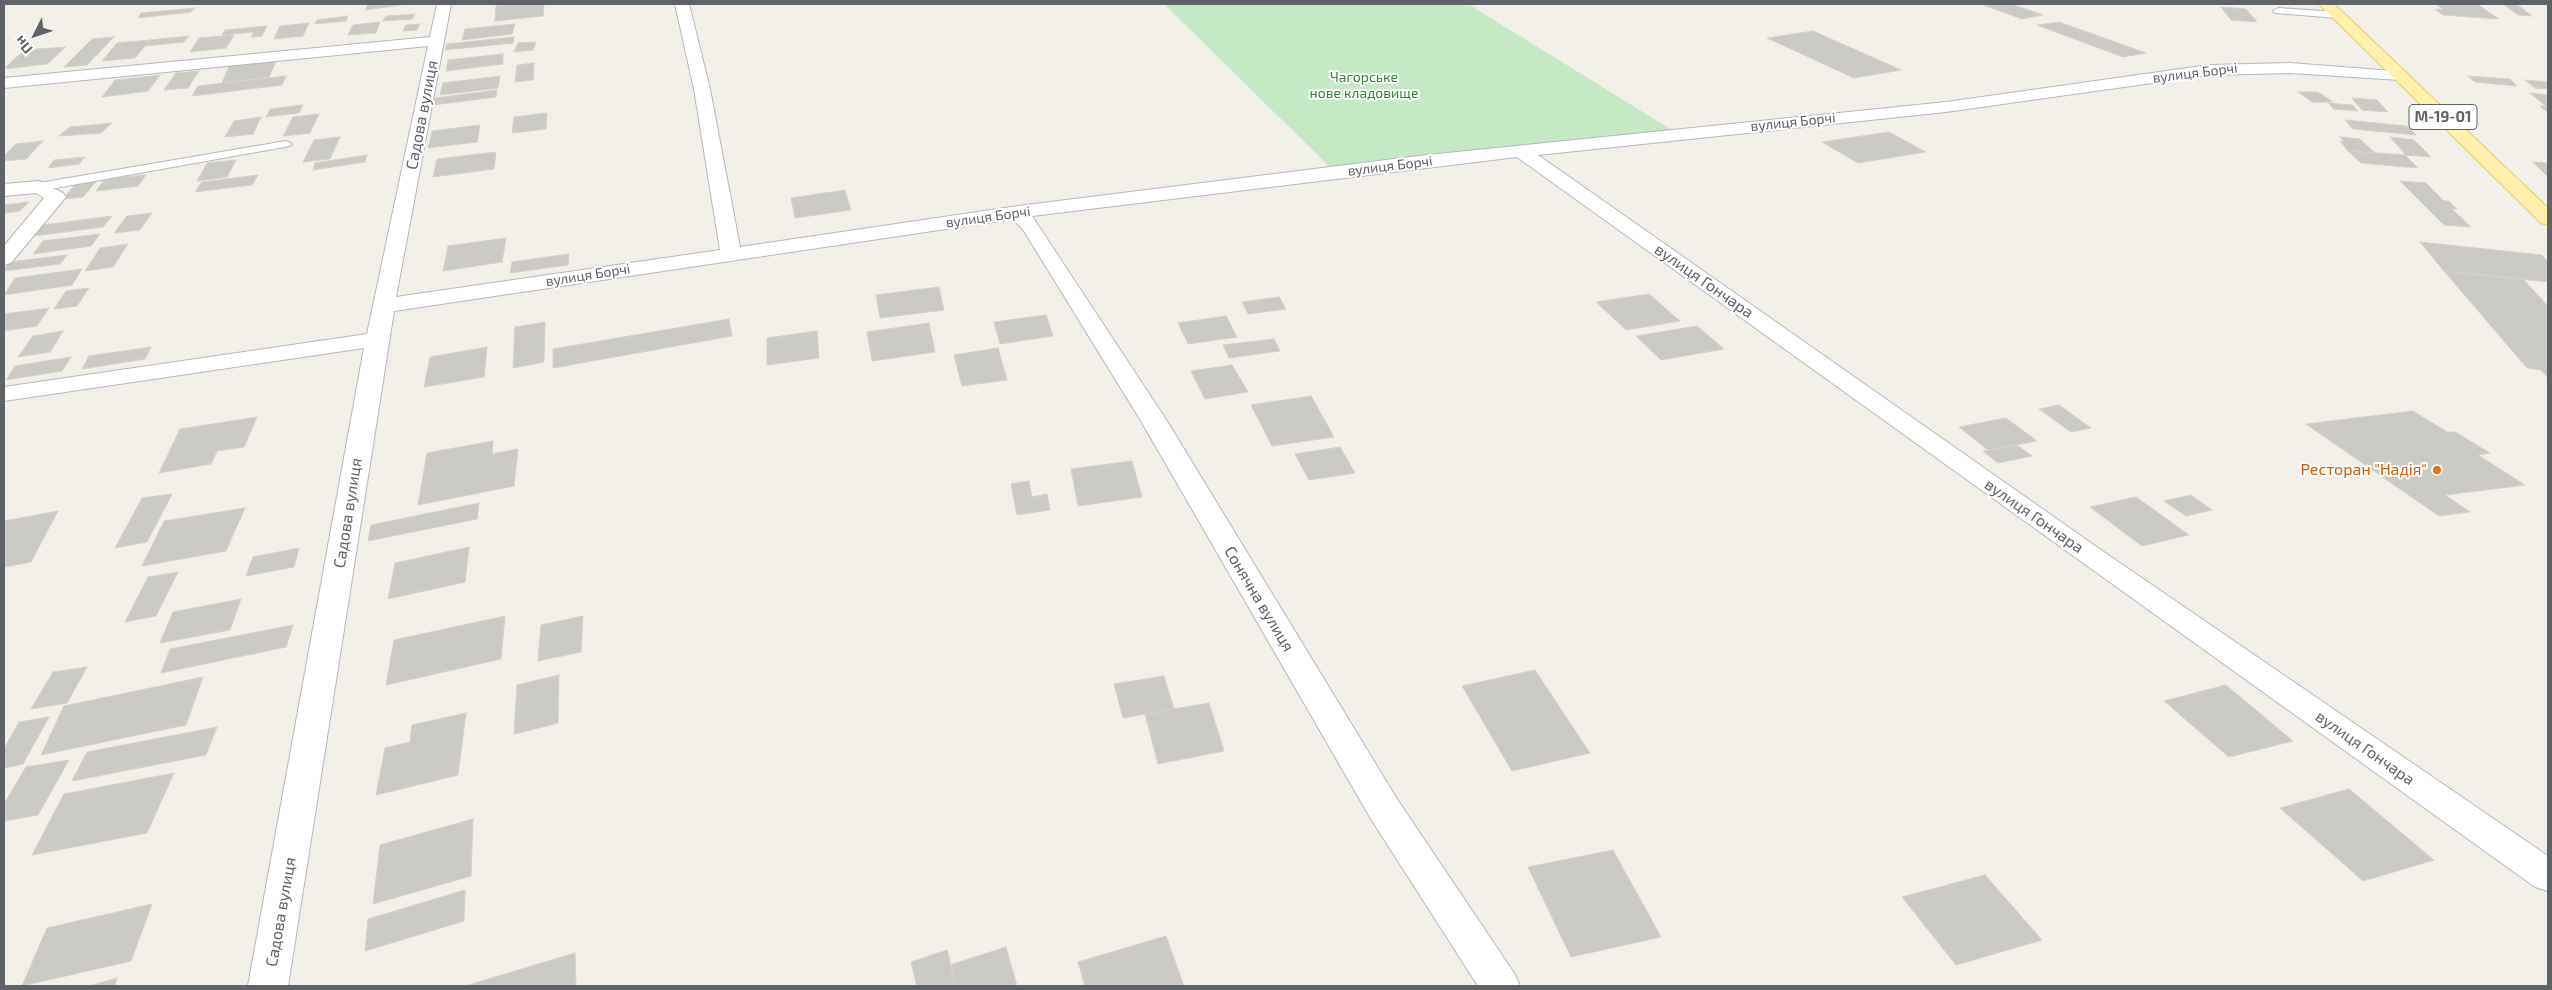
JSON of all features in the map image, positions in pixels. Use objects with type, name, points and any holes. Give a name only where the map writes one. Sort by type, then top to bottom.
[{"type":"main road","name":"М-19-01","points":[[2332,10],[2548,219]]},
{"type":"street","name":"Садова вулиця","points":[[268,986],[377,339],[444,4]]},
{"type":"street","points":[[682,4],[702,89],[731,253]]},
{"type":"street","name":"Садова вулиця","points":[[4,83],[437,41]]},
{"type":"street","name":"вулиця Борчі","points":[[384,306],[731,253],[1018,212],[1418,162],[1946,107],[2228,68],[2290,68],[2400,75]]},
{"type":"street","name":"вулиця Гончара","points":[[1522,152],[2090,556],[2548,876]]},
{"type":"street","points":[[4,190],[39,188],[56,197],[4,259]]},
{"type":"street","name":"Сонячна вулиця","points":[[1018,212],[1032,228],[1154,420],[1384,809],[1500,986]]},
{"type":"street","points":[[4,394],[377,339]]},
{"type":"lane","points":[[2278,11],[2332,10]]},
{"type":"lane","points":[[39,188],[286,144]]},
{"type":"green space","name":"Чагорське нове кладовище","points":[[1164,4],[1468,4],[1672,130],[1334,171]]},
{"type":"building","points":[[368,4],[408,4],[365,10]]},
{"type":"building","points":[[544,4],[543,16],[495,21],[496,6]]},
{"type":"building","points":[[1981,4],[2011,4],[2043,15],[2022,19]]},
{"type":"building","points":[[2436,4],[2477,4],[2499,19],[2443,15],[2435,9],[2444,10]]},
{"type":"building","points":[[2503,4],[2516,4],[2532,16],[2518,15]]},
{"type":"building","points":[[2221,7],[2246,9],[2257,22],[2231,20]]},
{"type":"building","points":[[195,8],[191,12],[138,18],[141,13]]},
{"type":"building","points":[[415,14],[412,19],[382,21],[386,16]]},
{"type":"building","points":[[348,16],[346,21],[315,24],[317,20]]},
{"type":"building","points":[[380,22],[376,33],[348,35],[353,25]]},
{"type":"building","points":[[2059,22],[2146,53],[2123,57],[2037,25]]},
{"type":"building","points":[[309,23],[303,36],[274,39],[280,26]]},
{"type":"building","points":[[420,24],[417,30],[403,31],[406,25]]},
{"type":"building","points":[[515,24],[512,34],[462,40],[465,29]]},
{"type":"building","points":[[267,26],[262,36],[251,37],[254,32],[222,35],[225,30]]},
{"type":"building","points":[[1813,31],[1901,70],[1854,78],[1767,38]]},
{"type":"building","points":[[234,35],[226,48],[190,52],[199,38]]},
{"type":"building","points":[[189,36],[184,42],[145,46],[150,40]]},
{"type":"building","points":[[114,37],[87,65],[64,67],[92,39]]},
{"type":"building","points":[[514,37],[513,43],[445,50],[447,44]]},
{"type":"building","points":[[150,40],[135,58],[102,61],[117,43]]},
{"type":"building","points":[[536,42],[533,50],[514,52],[518,43]]},
{"type":"building","points":[[66,47],[47,64],[4,69],[24,50]]},
{"type":"building","points":[[503,54],[503,64],[446,71],[448,60]]},
{"type":"building","points":[[276,61],[269,77],[222,83],[229,66]]},
{"type":"building","points":[[534,63],[533,80],[515,82],[517,65]]},
{"type":"building","points":[[199,71],[188,88],[164,90],[176,73]]},
{"type":"building","points":[[160,75],[148,91],[102,97],[115,80]]},
{"type":"building","points":[[286,76],[282,85],[192,96],[198,86]]},
{"type":"building","points":[[500,76],[498,88],[440,95],[443,83]]},
{"type":"building","points":[[2468,76],[2510,79],[2517,86],[2475,82]]},
{"type":"building","points":[[2525,80],[2548,82],[2548,89],[2535,88]]},
{"type":"building","points":[[497,90],[496,97],[433,105],[435,98]]},
{"type":"building","points":[[2298,92],[2318,92],[2333,102],[2312,102]]},
{"type":"building","points":[[2530,93],[2548,95],[2548,113],[2540,106],[2546,106]]},
{"type":"building","points":[[2352,98],[2377,100],[2388,112],[2362,110]]},
{"type":"building","points":[[2328,103],[2352,105],[2358,111],[2334,109]]},
{"type":"building","points":[[303,105],[299,113],[266,117],[270,109]]},
{"type":"building","points":[[547,113],[546,129],[512,133],[514,117]]},
{"type":"building","points":[[319,114],[310,133],[283,136],[293,117]]},
{"type":"building","points":[[261,117],[253,134],[225,137],[234,121]]},
{"type":"building","points":[[2345,120],[2407,126],[2416,135],[2353,129]]},
{"type":"building","points":[[112,123],[101,133],[59,136],[70,127]]},
{"type":"building","points":[[480,125],[477,142],[428,148],[432,131]]},
{"type":"building","points":[[1889,132],[1926,152],[1858,163],[1822,142]]},
{"type":"building","points":[[340,137],[330,159],[303,162],[314,140]]},
{"type":"building","points":[[2340,137],[2360,139],[2375,153],[2348,151],[2340,141],[2345,142]]},
{"type":"building","points":[[2390,137],[2414,140],[2431,157],[2406,155]]},
{"type":"building","points":[[43,141],[26,159],[4,161],[4,156],[16,144]]},
{"type":"building","points":[[2348,151],[2405,155],[2418,168],[2361,163]]},
{"type":"building","points":[[496,152],[494,169],[433,177],[437,159]]},
{"type":"building","points":[[367,155],[365,162],[313,170],[315,163]]},
{"type":"building","points":[[85,157],[79,164],[48,168],[54,160]]},
{"type":"building","points":[[236,160],[227,177],[197,181],[207,163]]},
{"type":"building","points":[[2533,162],[2548,163],[2548,177]]},
{"type":"building","points":[[146,175],[138,186],[96,191],[105,179]]},
{"type":"building","points":[[258,175],[252,185],[195,192],[202,182]]},
{"type":"building","points":[[98,179],[83,197],[63,199],[78,181]]},
{"type":"building","points":[[2400,181],[2426,183],[2444,201],[2449,201],[2457,209],[2452,209],[2471,227],[2444,225]]},
{"type":"building","points":[[845,190],[851,210],[795,218],[791,198]]},
{"type":"building","points":[[29,202],[20,211],[4,213],[4,205]]},
{"type":"building","points":[[152,213],[140,230],[114,233],[127,216]]},
{"type":"building","points":[[112,216],[103,227],[33,236],[43,225]]},
{"type":"building","points":[[100,234],[91,246],[33,254],[43,241]]},
{"type":"building","points":[[506,238],[502,262],[443,271],[448,246]]},
{"type":"building","points":[[2420,242],[2542,255],[2548,262],[2548,282],[2444,271]]},
{"type":"building","points":[[128,244],[113,267],[85,271],[100,248]]},
{"type":"building","points":[[569,254],[568,265],[510,273],[512,262]]},
{"type":"building","points":[[67,255],[60,264],[4,271],[9,262]]},
{"type":"building","points":[[82,269],[72,285],[4,295],[15,278]]},
{"type":"building","points":[[2444,271],[2523,279],[2548,306],[2548,378],[2541,370],[2527,368]]},
{"type":"building","points":[[939,287],[944,310],[880,318],[876,295]]},
{"type":"building","points":[[89,288],[77,306],[54,309],[66,291]]},
{"type":"building","points":[[1649,294],[1680,321],[1626,330],[1596,302]]},
{"type":"building","points":[[1279,297],[1286,309],[1248,314],[1242,302]]},
{"type":"building","points":[[49,308],[37,326],[4,331],[4,314]]},
{"type":"building","points":[[1046,315],[1053,336],[1000,344],[994,322]]},
{"type":"building","points":[[1226,316],[1237,337],[1188,344],[1178,323]]},
{"type":"building","points":[[729,319],[732,336],[553,368],[553,349]]},
{"type":"building","points":[[545,322],[544,362],[513,368],[515,327]]},
{"type":"building","points":[[929,323],[935,352],[872,361],[867,332]]},
{"type":"building","points":[[1697,326],[1724,349],[1661,360],[1636,336]]},
{"type":"building","points":[[63,331],[50,352],[18,357],[33,336]]},
{"type":"building","points":[[817,331],[819,358],[767,365],[767,338]]},
{"type":"building","points":[[1274,339],[1280,351],[1229,358],[1223,345]]},
{"type":"building","points":[[151,347],[145,359],[82,369],[89,356]]},
{"type":"building","points":[[487,347],[484,377],[424,387],[430,357]]},
{"type":"building","points":[[998,348],[1007,380],[962,386],[954,355]]},
{"type":"building","points":[[71,357],[62,371],[6,380],[15,366]]},
{"type":"building","points":[[1232,365],[1248,392],[1205,399],[1191,371]]},
{"type":"building","points":[[1311,396],[1334,437],[1272,446],[1251,405]]},
{"type":"building","points":[[2059,405],[2091,428],[2071,432],[2039,409]]},
{"type":"building","name":"Ресторан \"Надія\"","points":[[2413,411],[2447,432],[2455,432],[2490,453],[2478,455],[2525,485],[2445,495],[2470,512],[2439,516],[2306,424]]},
{"type":"building","points":[[257,417],[244,447],[217,451],[211,464],[159,473],[180,429]]},
{"type":"building","points":[[2006,418],[2037,441],[1988,450],[1959,427]]},
{"type":"building","points":[[493,441],[492,454],[518,449],[514,486],[418,505],[427,453]]},
{"type":"building","points":[[2017,445],[2032,456],[1998,463],[1983,451]]},
{"type":"building","points":[[1340,447],[1355,473],[1309,480],[1295,454]]},
{"type":"building","points":[[1132,461],[1142,497],[1078,506],[1071,469]]},
{"type":"building","points":[[1029,481],[1032,497],[1047,494],[1050,510],[1017,515],[1011,484]]},
{"type":"building","points":[[172,494],[147,542],[115,548],[142,498]]},
{"type":"building","points":[[2191,495],[2212,510],[2186,516],[2164,501]]},
{"type":"building","points":[[2136,497],[2189,535],[2142,546],[2090,507]]},
{"type":"building","points":[[479,503],[477,519],[368,541],[371,525]]},
{"type":"building","points":[[245,508],[226,551],[142,566],[164,521]]},
{"type":"building","points":[[58,511],[31,562],[4,567],[4,521]]},
{"type":"building","points":[[469,547],[465,582],[388,599],[395,563]]},
{"type":"building","points":[[299,548],[294,567],[246,576],[253,557]]},
{"type":"building","points":[[178,572],[156,616],[125,622],[148,577]]},
{"type":"building","points":[[241,599],[230,630],[160,643],[173,612]]},
{"type":"building","points":[[505,616],[501,659],[386,685],[394,640]]},
{"type":"building","points":[[583,616],[581,652],[538,661],[541,625]]},
{"type":"building","points":[[293,625],[286,647],[161,673],[170,649]]},
{"type":"building","points":[[87,667],[67,703],[31,709],[53,672]]},
{"type":"building","points":[[1535,670],[1590,753],[1512,771],[1462,686]]},
{"type":"building","points":[[559,675],[558,723],[514,734],[517,685]]},
{"type":"building","points":[[1164,676],[1174,709],[1123,718],[1114,684]]},
{"type":"building","points":[[203,677],[186,725],[41,755],[64,706]]},
{"type":"building","points":[[2226,685],[2293,741],[2229,757],[2164,701]]},
{"type":"building","points":[[1209,703],[1224,751],[1158,764],[1145,714]]},
{"type":"building","points":[[466,713],[458,775],[376,795],[385,748],[410,742],[412,725]]},
{"type":"building","points":[[49,717],[23,764],[4,768],[4,749],[19,722]]},
{"type":"building","points":[[217,727],[206,755],[72,781],[87,752]]},
{"type":"building","points":[[69,760],[38,815],[4,821],[4,804],[26,767]]},
{"type":"building","points":[[174,773],[147,833],[32,855],[64,794]]},
{"type":"building","points":[[2349,789],[2434,860],[2363,881],[2280,808]]},
{"type":"building","points":[[473,819],[471,876],[373,904],[380,845]]},
{"type":"building","points":[[1613,850],[1661,937],[1571,957],[1528,867]]},
{"type":"building","points":[[1985,875],[2042,940],[1956,965],[1902,897]]},
{"type":"building","points":[[465,890],[464,921],[365,951],[368,919]]},
{"type":"building","points":[[152,904],[131,961],[22,986],[47,928]]},
{"type":"building","points":[[1166,936],[1184,986],[1085,986],[1078,962]]},
{"type":"building","points":[[1006,947],[1017,986],[956,986],[950,965]]},
{"type":"building","points":[[947,950],[956,986],[917,986],[911,962]]},
{"type":"building","points":[[575,953],[576,986],[465,986]]},
{"type":"building","points":[[117,978],[115,986],[89,986]]},
{"type":"place","name":"Ресторан \"Надія\"","points":[[2437,470]]}]
